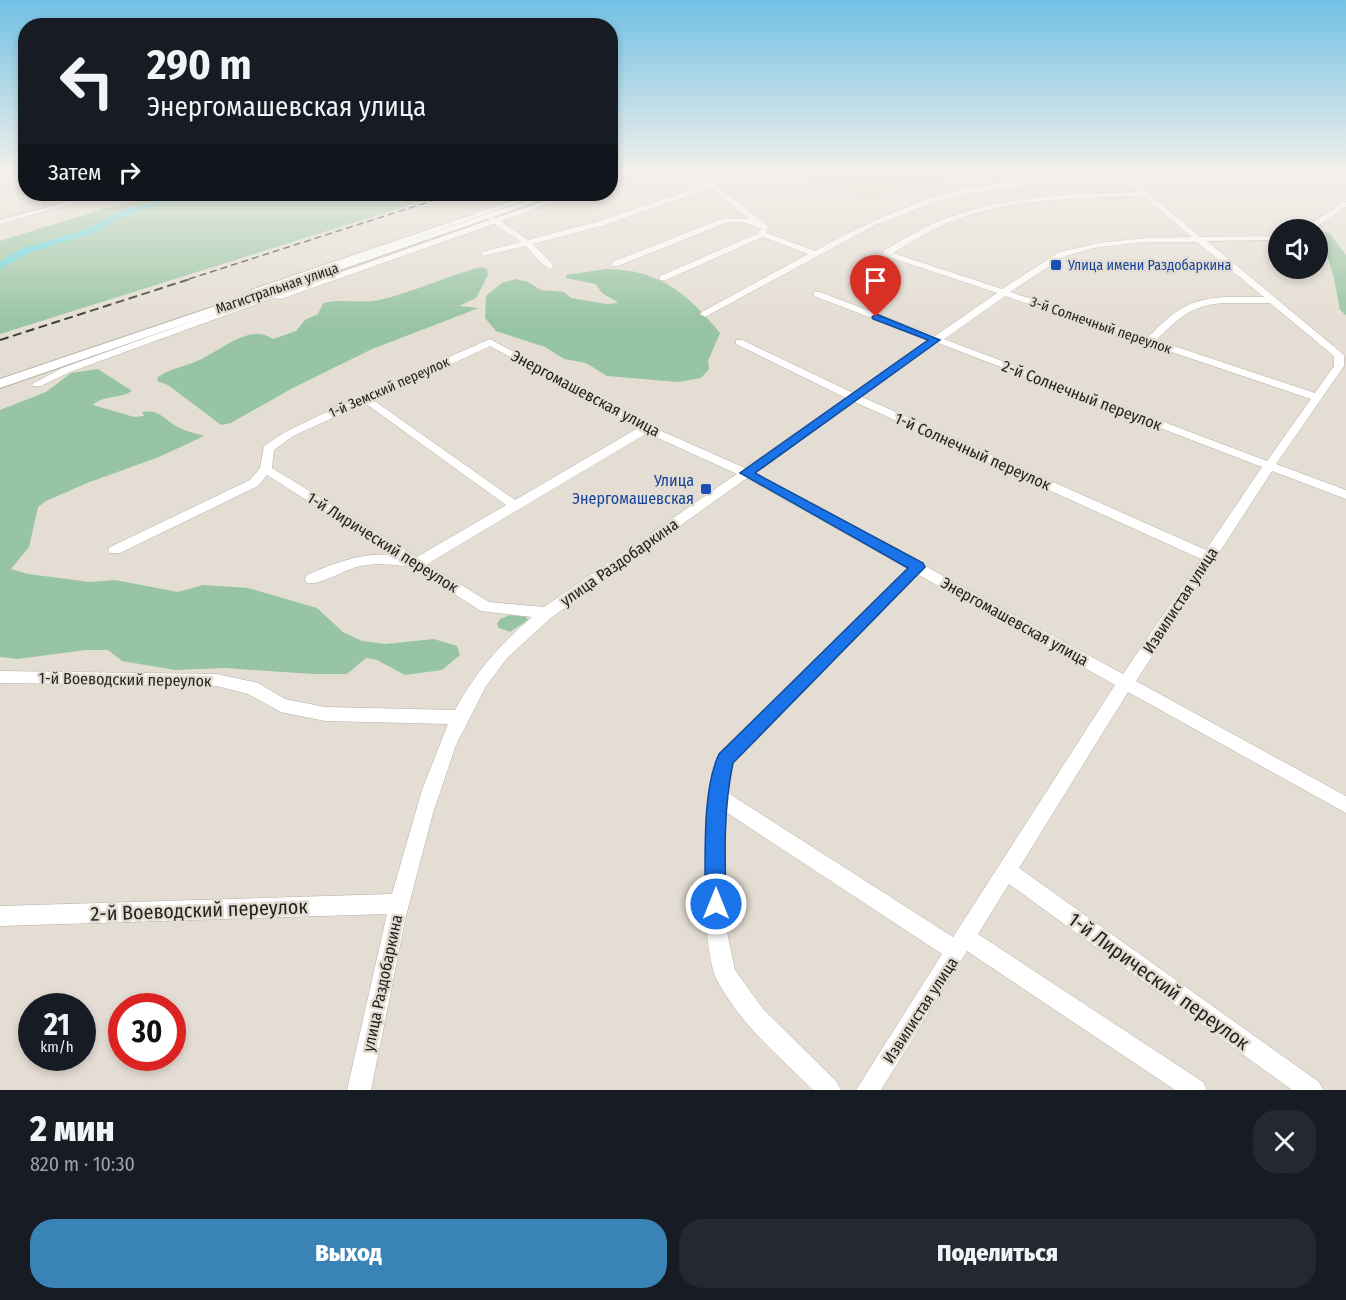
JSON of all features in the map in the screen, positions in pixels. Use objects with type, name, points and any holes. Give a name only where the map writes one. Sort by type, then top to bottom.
[{"type":"main road","name":"Магистральная улица","points":[[0,384],[465,223]]},
{"type":"street","points":[[495,223],[527,243],[542,261],[550,266]]},
{"type":"street","points":[[485,254],[605,223]]},
{"type":"street","points":[[615,264],[720,223]]},
{"type":"street","points":[[750,223],[815,254]]},
{"type":"street","points":[[756,223],[762,228]]},
{"type":"street","points":[[705,314],[872,223]]},
{"type":"street","name":"3-й Солнечный переулок","points":[[941,223],[886,253],[1316,398]]},
{"type":"street","name":"Извилистая улица","points":[[868,1090],[1008,872],[1125,683],[1269,466],[1339,366],[1339,355],[1179,223]]},
{"type":"street","points":[[663,278],[762,228]]},
{"type":"street","name":"улица Раздобаркина","points":[[358,1090],[399,904],[425,804],[460,717],[480,681],[512,643],[547,613],[1051,260],[1072,251],[1121,242],[1268,238]]},
{"type":"street","points":[[37,384],[66,370],[270,289]]},
{"type":"street","name":"2-й Солнечный переулок","points":[[817,294],[1346,495]]},
{"type":"street","points":[[1150,341],[1177,316],[1193,306],[1213,301],[1273,300]]},
{"type":"street","name":"1-й Земский переулок","points":[[266,469],[268,449],[289,434],[490,342]]},
{"type":"street","name":"Энергомашевская улица","points":[[490,342],[646,428],[746,473],[1346,804]]},
{"type":"street","name":"1-й Солнечный переулок","points":[[739,342],[853,397],[1209,557]]},
{"type":"street","points":[[364,398],[514,505]]},
{"type":"street","points":[[312,579],[358,560],[387,558],[418,563],[646,428]]},
{"type":"street","points":[[115,550],[254,483],[266,469]]},
{"type":"street","name":"1-й Лирический переулок","points":[[266,469],[486,607],[547,613]]},
{"type":"street","points":[[829,1090],[755,1017],[725,974],[716,927],[715,836],[725,760],[918,567]]},
{"type":"street","name":"1-й Воеводский переулок","points":[[0,678],[217,680],[252,688],[281,705],[325,714],[460,717]]},
{"type":"street","points":[[719,797],[962,944],[1195,1090]]},
{"type":"street","name":"1-й Лирический переулок","points":[[1008,872],[1311,1090]]},
{"type":"street","name":"2-й Воеводский переулок","points":[[0,916],[399,904]]},
{"type":"green space","points":[[58,223],[353,223],[0,334],[0,241]]},
{"type":"green space","points":[[1328,232],[1346,255],[1346,315],[1340,310],[1328,258]]},
{"type":"green space","points":[[481,267],[487,269],[488,275],[476,298],[459,306],[479,308],[372,349],[291,389],[231,423],[221,425],[168,385],[157,381],[158,377],[163,374],[206,357],[245,336],[255,334],[273,339],[296,331],[305,320],[318,314],[323,303],[379,300]]},
{"type":"green space","points":[[606,269],[625,270],[657,279],[684,296],[708,319],[720,333],[708,361],[709,369],[701,378],[678,382],[607,376],[586,363],[564,359],[545,347],[496,331],[485,318],[486,296],[502,283],[515,279],[528,282],[541,290],[564,292],[571,298],[606,304],[619,303],[602,293],[596,284],[566,278],[566,275]]},
{"type":"green space","points":[[98,369],[132,391],[93,405],[134,417],[144,416],[142,412],[153,412],[179,428],[204,436],[159,457],[87,483],[46,501],[38,507],[29,547],[11,569],[28,574],[90,582],[115,580],[178,592],[203,585],[248,588],[317,608],[343,632],[362,641],[386,644],[434,639],[457,646],[460,655],[442,670],[405,675],[377,660],[366,658],[347,674],[312,674],[225,668],[175,670],[122,661],[108,650],[85,650],[18,659],[0,657],[0,410],[46,392],[71,373]]},
{"type":"green space","points":[[511,615],[526,617],[528,620],[510,632],[499,628],[497,624],[500,619]]},
{"type":"waterway","points":[[0,266],[24,251],[88,232],[104,223]]},
{"type":"railway","points":[[189,279],[363,223]]},
{"type":"railway","points":[[0,340],[193,278]]},
{"type":"place","name":"Улица имени Раздобаркина","points":[[1056,265]]},
{"type":"place","name":"Улица Энергомашевская","points":[[706,489]]},
{"type":"route","points":[[716,904],[715,836],[720,783],[725,760],[918,567],[746,473],[935,340],[876,317]]}]
